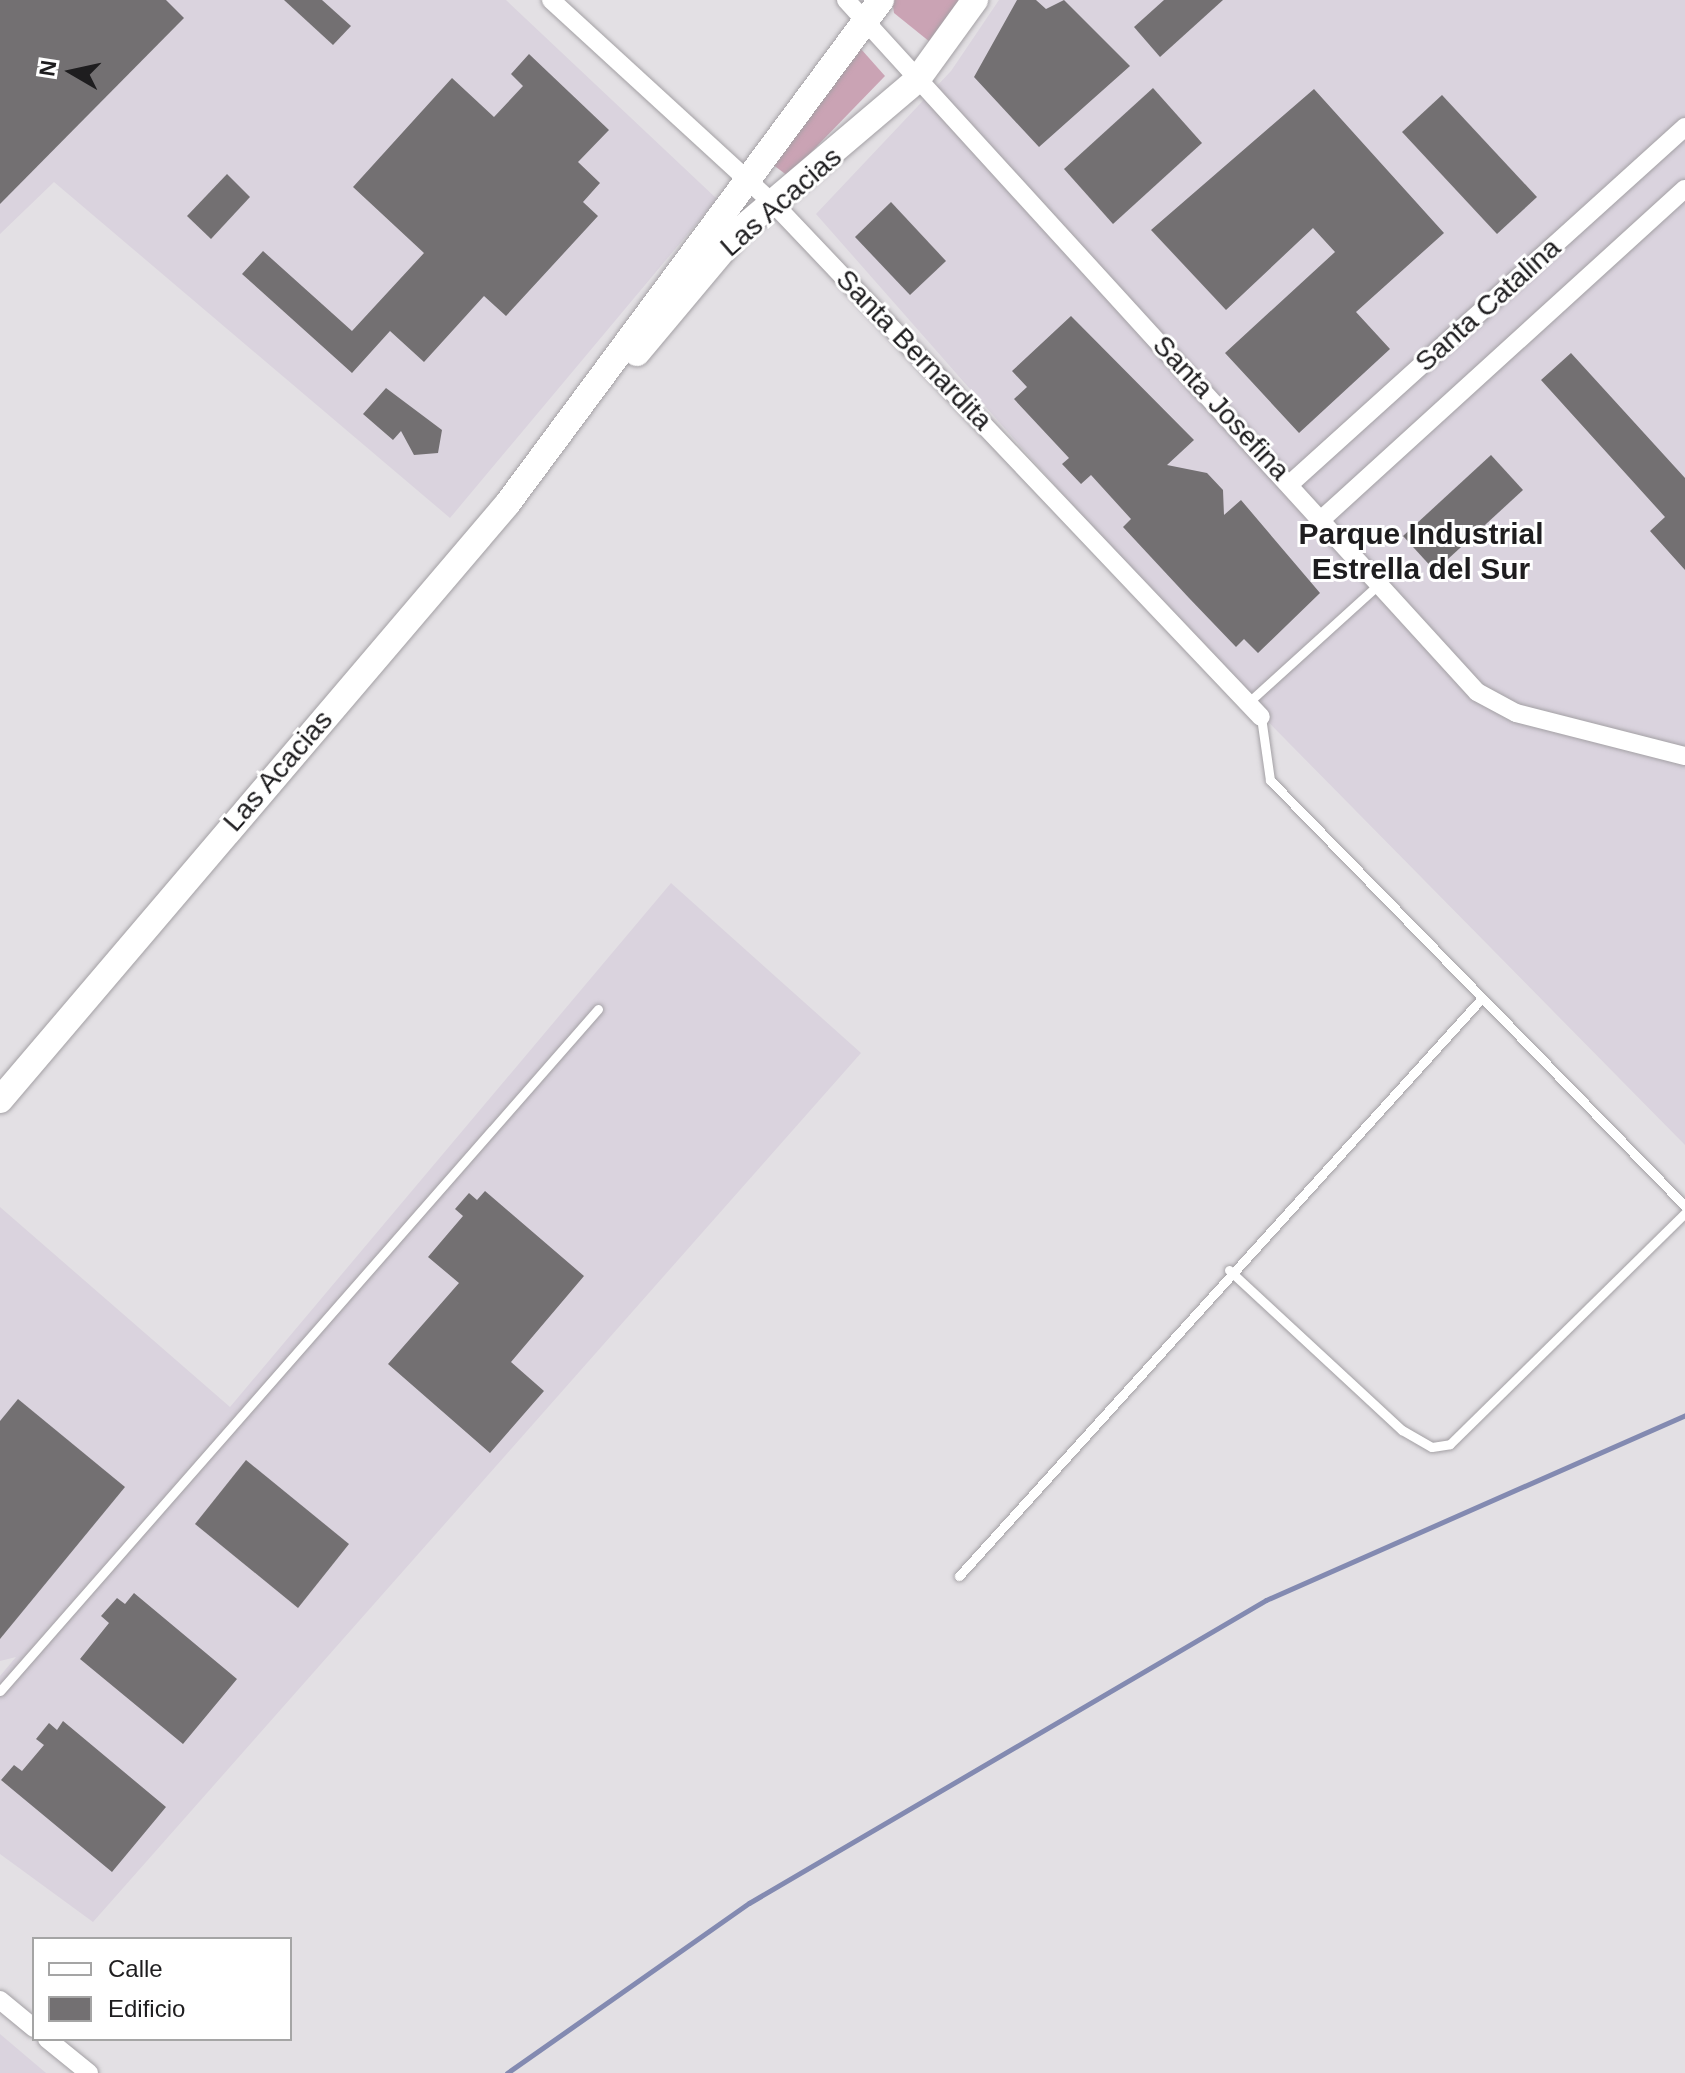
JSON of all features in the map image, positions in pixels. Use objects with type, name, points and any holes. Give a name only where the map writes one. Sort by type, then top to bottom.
[{"type":"main road","name":"Las Acacias","points":[[556,441],[746,176],[881,0]]},
{"type":"main road","name":"Las Acacias","points":[[0,1100],[556,441],[729,241],[917,80],[975,0]]},
{"type":"street","name":"Santa Bernardita","points":[[551,0],[774,204],[1256,708]]},
{"type":"street","name":"Santa Josefina","points":[[846,0],[1323,518],[1468,684],[1501,708],[1685,756]]},
{"type":"street","name":"Santa Catalina","points":[[1291,483],[1685,127]]},
{"type":"street","name":"Santa Catalina","points":[[1323,518],[1685,189]]},
{"type":"street","points":[[0,2000],[32,2026]]},
{"type":"street","points":[[49,2041],[89,2073]]},
{"type":"lane","points":[[1379,584],[1256,708],[1270,780],[1685,1206]]},
{"type":"lane","points":[[959,1576],[1229,1270],[1482,998]]},
{"type":"lane","points":[[0,1691],[598,1009]]},
{"type":"lane","points":[[1229,1270],[1402,1430],[1432,1447],[1450,1444],[1685,1213]]},
{"type":"shaded area","points":[[0,0],[506,0],[717,199],[450,518],[54,182],[0,234]]},
{"type":"shaded area","points":[[892,0],[959,0],[930,42],[894,13]]},
{"type":"shaded area","points":[[999,0],[1685,0],[1685,1145],[1221,674],[816,214],[951,71]]},
{"type":"shaded area","points":[[861,49],[885,76],[788,176],[772,164]]},
{"type":"shaded area","points":[[671,883],[861,1053],[93,1922],[0,1854],[0,1676],[16,1657],[0,1661],[0,1207],[230,1407]]},
{"type":"shaded area","points":[[0,2034],[46,2073],[0,2073]]},
{"type":"building","points":[[0,0],[166,0],[184,18],[0,204]]},
{"type":"building","points":[[284,0],[322,0],[351,26],[333,45]]},
{"type":"building","points":[[1017,0],[1036,0],[1046,9],[1064,0],[1130,66],[1039,147],[974,77]]},
{"type":"building","points":[[1164,0],[1223,0],[1160,57],[1134,27]]},
{"type":"building","points":[[529,54],[609,130],[578,162],[600,183],[583,202],[598,216],[506,316],[484,296],[424,362],[390,331],[352,373],[242,274],[263,251],[352,331],[424,253],[353,187],[452,78],[494,117],[523,86],[511,74]]},
{"type":"building","points":[[1153,88],[1202,143],[1113,224],[1064,169]]},
{"type":"building","points":[[1314,89],[1444,233],[1356,312],[1390,349],[1299,433],[1225,353],[1335,252],[1313,228],[1226,310],[1151,230]]},
{"type":"building","points":[[1442,95],[1537,197],[1497,234],[1402,132]]},
{"type":"building","points":[[227,174],[250,197],[211,239],[187,216]]},
{"type":"building","points":[[891,202],[946,261],[910,295],[855,237]]},
{"type":"building","points":[[1071,316],[1194,440],[1167,465],[1207,473],[1223,490],[1224,515],[1241,500],[1320,593],[1258,653],[1244,639],[1236,647],[1123,527],[1131,519],[1091,475],[1081,484],[1062,464],[1069,458],[1014,399],[1027,387],[1012,371]]},
{"type":"building","points":[[1571,353],[1685,478],[1685,570],[1650,531],[1665,517],[1541,380]]},
{"type":"building","points":[[386,388],[442,430],[438,453],[414,455],[401,431],[393,440],[363,414]]},
{"type":"building","points":[[1491,455],[1523,490],[1435,571],[1403,536]]},
{"type":"building","points":[[485,1191],[584,1276],[511,1362],[544,1391],[490,1453],[388,1364],[459,1283],[428,1257],[463,1216],[455,1209],[469,1193],[477,1200]]},
{"type":"building","points":[[18,1399],[125,1487],[0,1639],[0,1421]]},
{"type":"building","points":[[246,1460],[349,1544],[298,1608],[195,1524]]},
{"type":"building","points":[[134,1593],[237,1679],[183,1744],[80,1659],[109,1623],[101,1616],[117,1598],[125,1604]]},
{"type":"building","points":[[63,1721],[166,1807],[112,1872],[1,1780],[14,1765],[22,1771],[44,1745],[36,1739],[49,1723],[57,1730]]},
{"type":"waterway","points":[[507,2073],[749,1903],[1266,1600],[1685,1415]]},
{"type":"district","name":"Parque Industrial Estrella del Sur","points":[[1421,551]]}]
